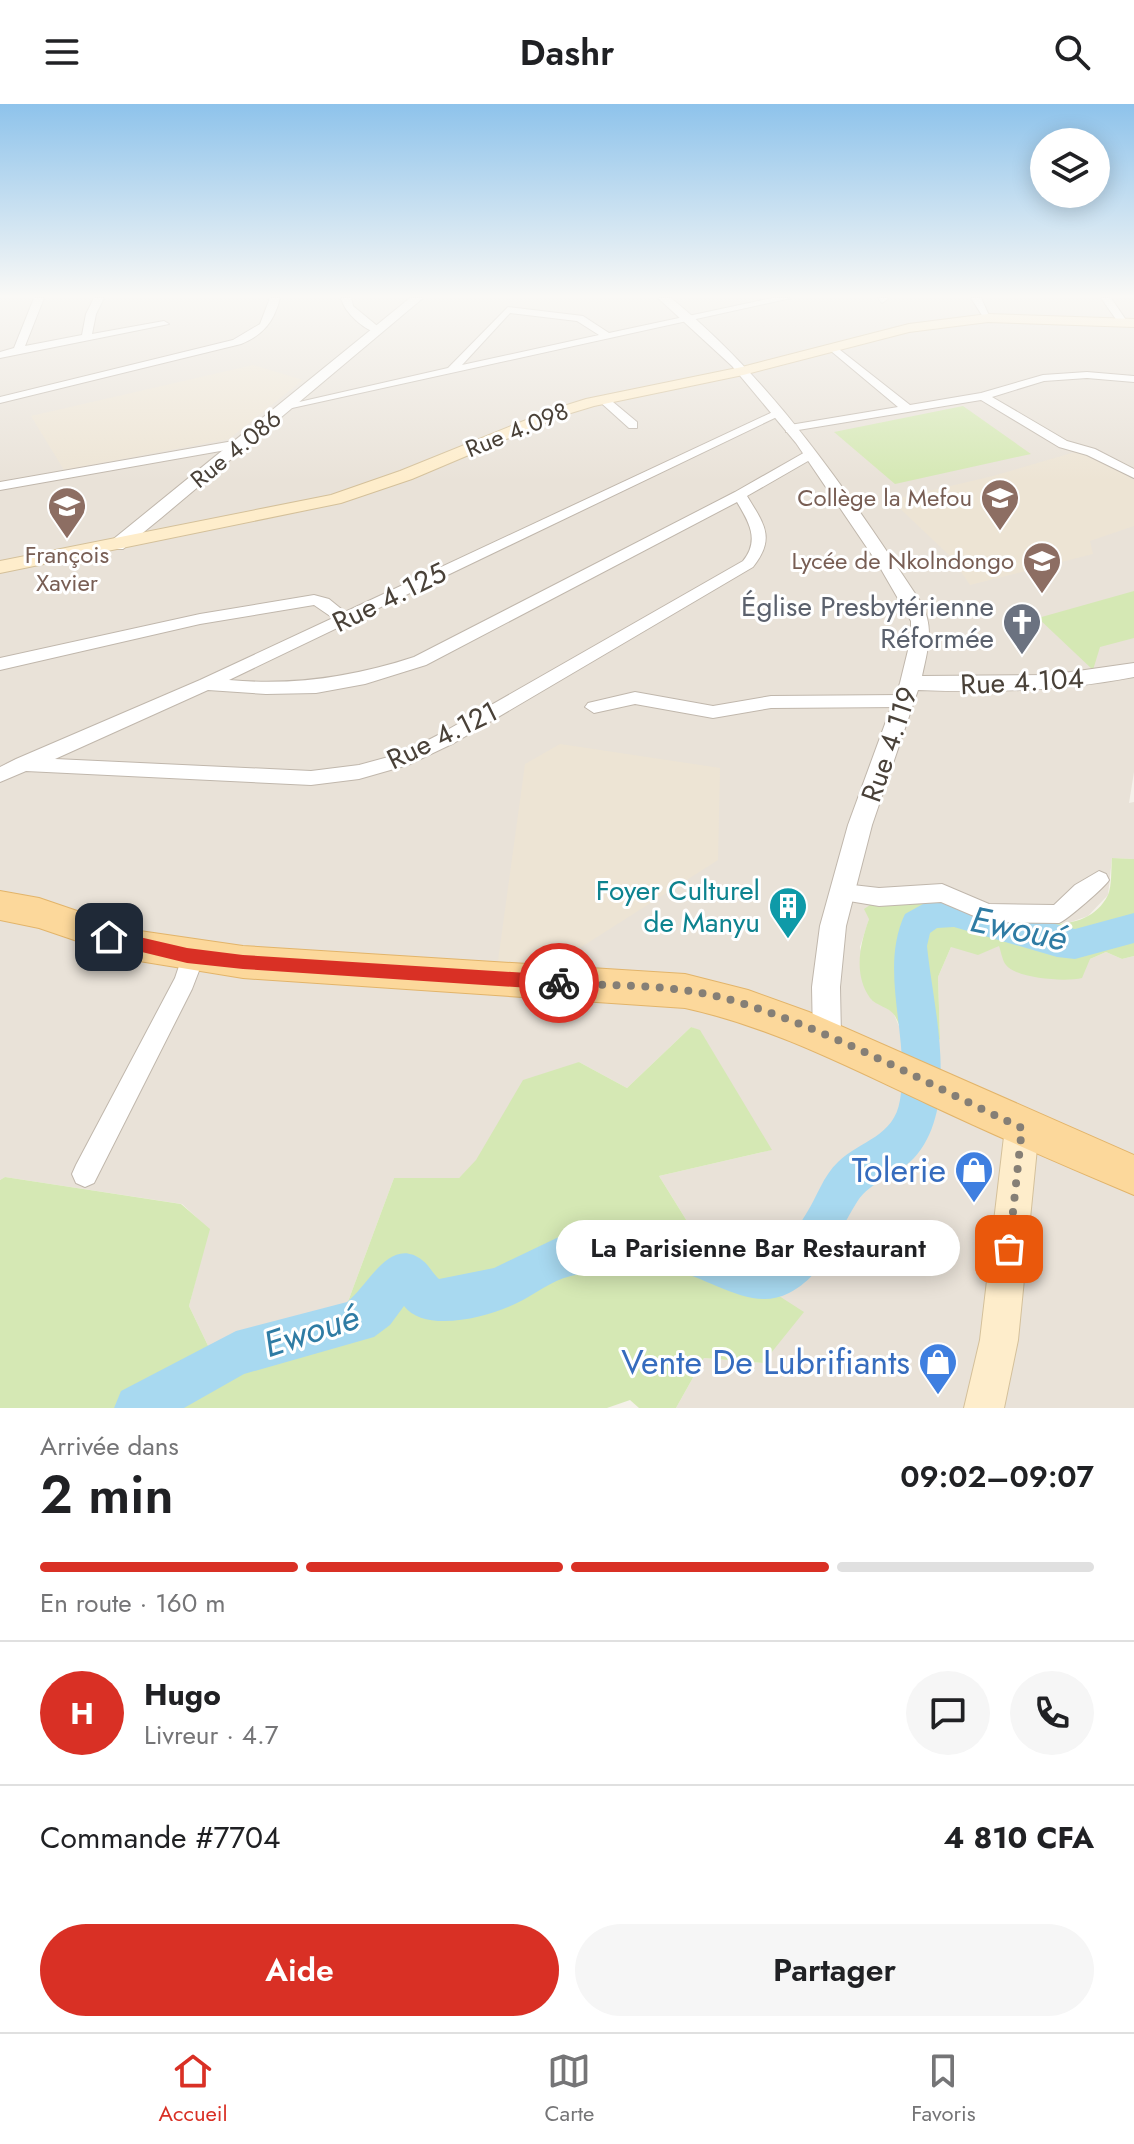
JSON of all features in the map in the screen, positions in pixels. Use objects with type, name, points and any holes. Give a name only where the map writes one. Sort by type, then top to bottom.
[{"type":"main road","name":"Rue 4.098","points":[[0,567],[335,499],[406,475],[556,413],[603,399],[794,359]]},
{"type":"main road","points":[[4,911],[39,913],[133,945],[243,962],[685,991],[723,998],[827,1037],[1022,1128],[1134,1175]]},
{"type":"main road","points":[[984,1408],[999,1340],[1022,1128]]},
{"type":"street","points":[[0,400],[168,359]]},
{"type":"street","name":"Rue 4.086","points":[[117,545],[345,359]]},
{"type":"street","points":[[453,368],[462,359]]},
{"type":"street","points":[[292,405],[499,359]]},
{"type":"street","name":"Rue 4.119","points":[[731,359],[811,454],[913,605],[920,621],[921,638],[906,692],[860,825],[828,958],[827,1037]]},
{"type":"street","points":[[847,359],[906,408]]},
{"type":"street","points":[[790,429],[983,396],[1043,378],[1087,375],[1134,379]]},
{"type":"street","points":[[983,396],[1063,444],[1091,452],[1134,474]]},
{"type":"street","points":[[603,399],[633,425]]},
{"type":"street","name":"Rue 4.125","points":[[0,775],[206,684],[777,413]]},
{"type":"street","points":[[0,486],[239,444]]},
{"type":"street","points":[[206,684],[269,690],[330,687],[370,679],[420,661],[740,495],[811,454]]},
{"type":"street","name":"Rue 4.121","points":[[22,764],[311,778],[359,772],[408,758],[448,738],[748,564],[758,554],[762,542],[757,525],[740,495]]},
{"type":"street","name":"Rue 4.086","points":[[162,536],[166,506]]},
{"type":"street","points":[[0,664],[200,619],[314,600],[324,602],[344,619]]},
{"type":"street","name":"Rue 4.104","points":[[906,692],[1043,684],[1093,679],[1134,670]]},
{"type":"street","points":[[594,707],[635,698],[713,712],[771,702],[906,692]]},
{"type":"street","points":[[844,893],[879,897],[942,893],[988,913],[1059,914],[1082,891],[1099,880]]},
{"type":"street","points":[[85,1174],[184,982],[191,963],[187,955]]},
{"type":"shaded area","points":[[0,359],[1134,359],[1134,772],[1129,803],[1134,802],[1134,859],[1112,858],[1108,895],[1088,916],[1068,923],[869,919],[860,947],[871,999],[893,1012],[908,1048],[927,1059],[940,1039],[938,977],[951,947],[999,945],[1090,959],[1106,952],[1122,959],[1134,956],[1134,1408],[676,1408],[704,1358],[763,1363],[703,1247],[659,1176],[771,1150],[700,1031],[691,1027],[627,1088],[579,1062],[459,1178],[394,1178],[343,1315],[211,1352],[189,1306],[209,1229],[182,1204],[5,1177],[0,1180]]},
{"type":"shaded area","points":[[253,365],[303,380],[229,439],[64,470],[31,416]]},
{"type":"shaded area","name":"Collège la Mefou","points":[[1082,450],[1134,480],[1134,526],[1090,541],[1093,554],[970,585],[951,557],[891,500],[993,476]]},
{"type":"shaded area","points":[[560,744],[720,768],[718,860],[542,972],[497,968],[525,764]]},
{"type":"green space","points":[[963,406],[1031,454],[895,484],[834,432]]},
{"type":"green space","points":[[1134,591],[1134,638],[1100,647],[1093,670],[1038,618]]},
{"type":"green space","points":[[1112,858],[1134,859],[1134,956],[1122,959],[1106,952],[1090,959],[1082,978],[1065,980],[1020,974],[1012,970],[1005,963],[999,946],[978,955],[951,947],[938,977],[940,1039],[927,1059],[906,1041],[893,1013],[873,1001],[865,989],[860,959],[869,919],[864,909],[870,905],[933,903],[1026,922],[1052,924],[1075,921],[1094,912],[1108,895]]},
{"type":"green space","points":[[691,1027],[700,1030],[772,1150],[659,1176],[703,1247],[804,1312],[763,1363],[704,1358],[676,1408],[639,1408],[630,1400],[607,1408],[0,1408],[0,1180],[5,1177],[181,1204],[210,1229],[189,1306],[211,1352],[343,1315],[394,1178],[459,1178],[476,1160],[523,1080],[579,1062],[627,1088]]},
{"type":"waterway","name":"Ewoué","points":[[138,1408],[236,1354],[358,1321],[374,1309],[399,1276],[407,1275],[425,1298],[439,1301],[499,1289],[565,1255],[613,1250],[674,1250],[737,1273],[777,1277],[815,1238],[850,1178],[901,1143],[913,1125],[922,1077],[910,946],[916,924],[932,914],[954,913],[1057,942],[1075,944],[1134,928]]},
{"type":"way so far","points":[[559,983],[685,991],[723,998],[827,1037],[1022,1128],[1009,1249]]},
{"type":"place","name":"Collège la Mefou","points":[[1000,532]]},
{"type":"place","name":"François Xavier","points":[[67,540]]},
{"type":"place","name":"Lycée de Nkolndongo","points":[[1042,595]]},
{"type":"place","name":"Église Presbytérienne Réformée","points":[[1022,656]]},
{"type":"place","name":"Foyer Culturel de Manyu","points":[[788,940]]},
{"type":"place","name":"Tolerie","points":[[974,1204]]},
{"type":"place","name":"La Parisienne Bar Restaurant","points":[[1009,1249]]},
{"type":"place","name":"Vente De Lubrifiants","points":[[938,1396]]},
{"type":"route","points":[[109,937],[133,945],[243,962],[559,983]]}]
